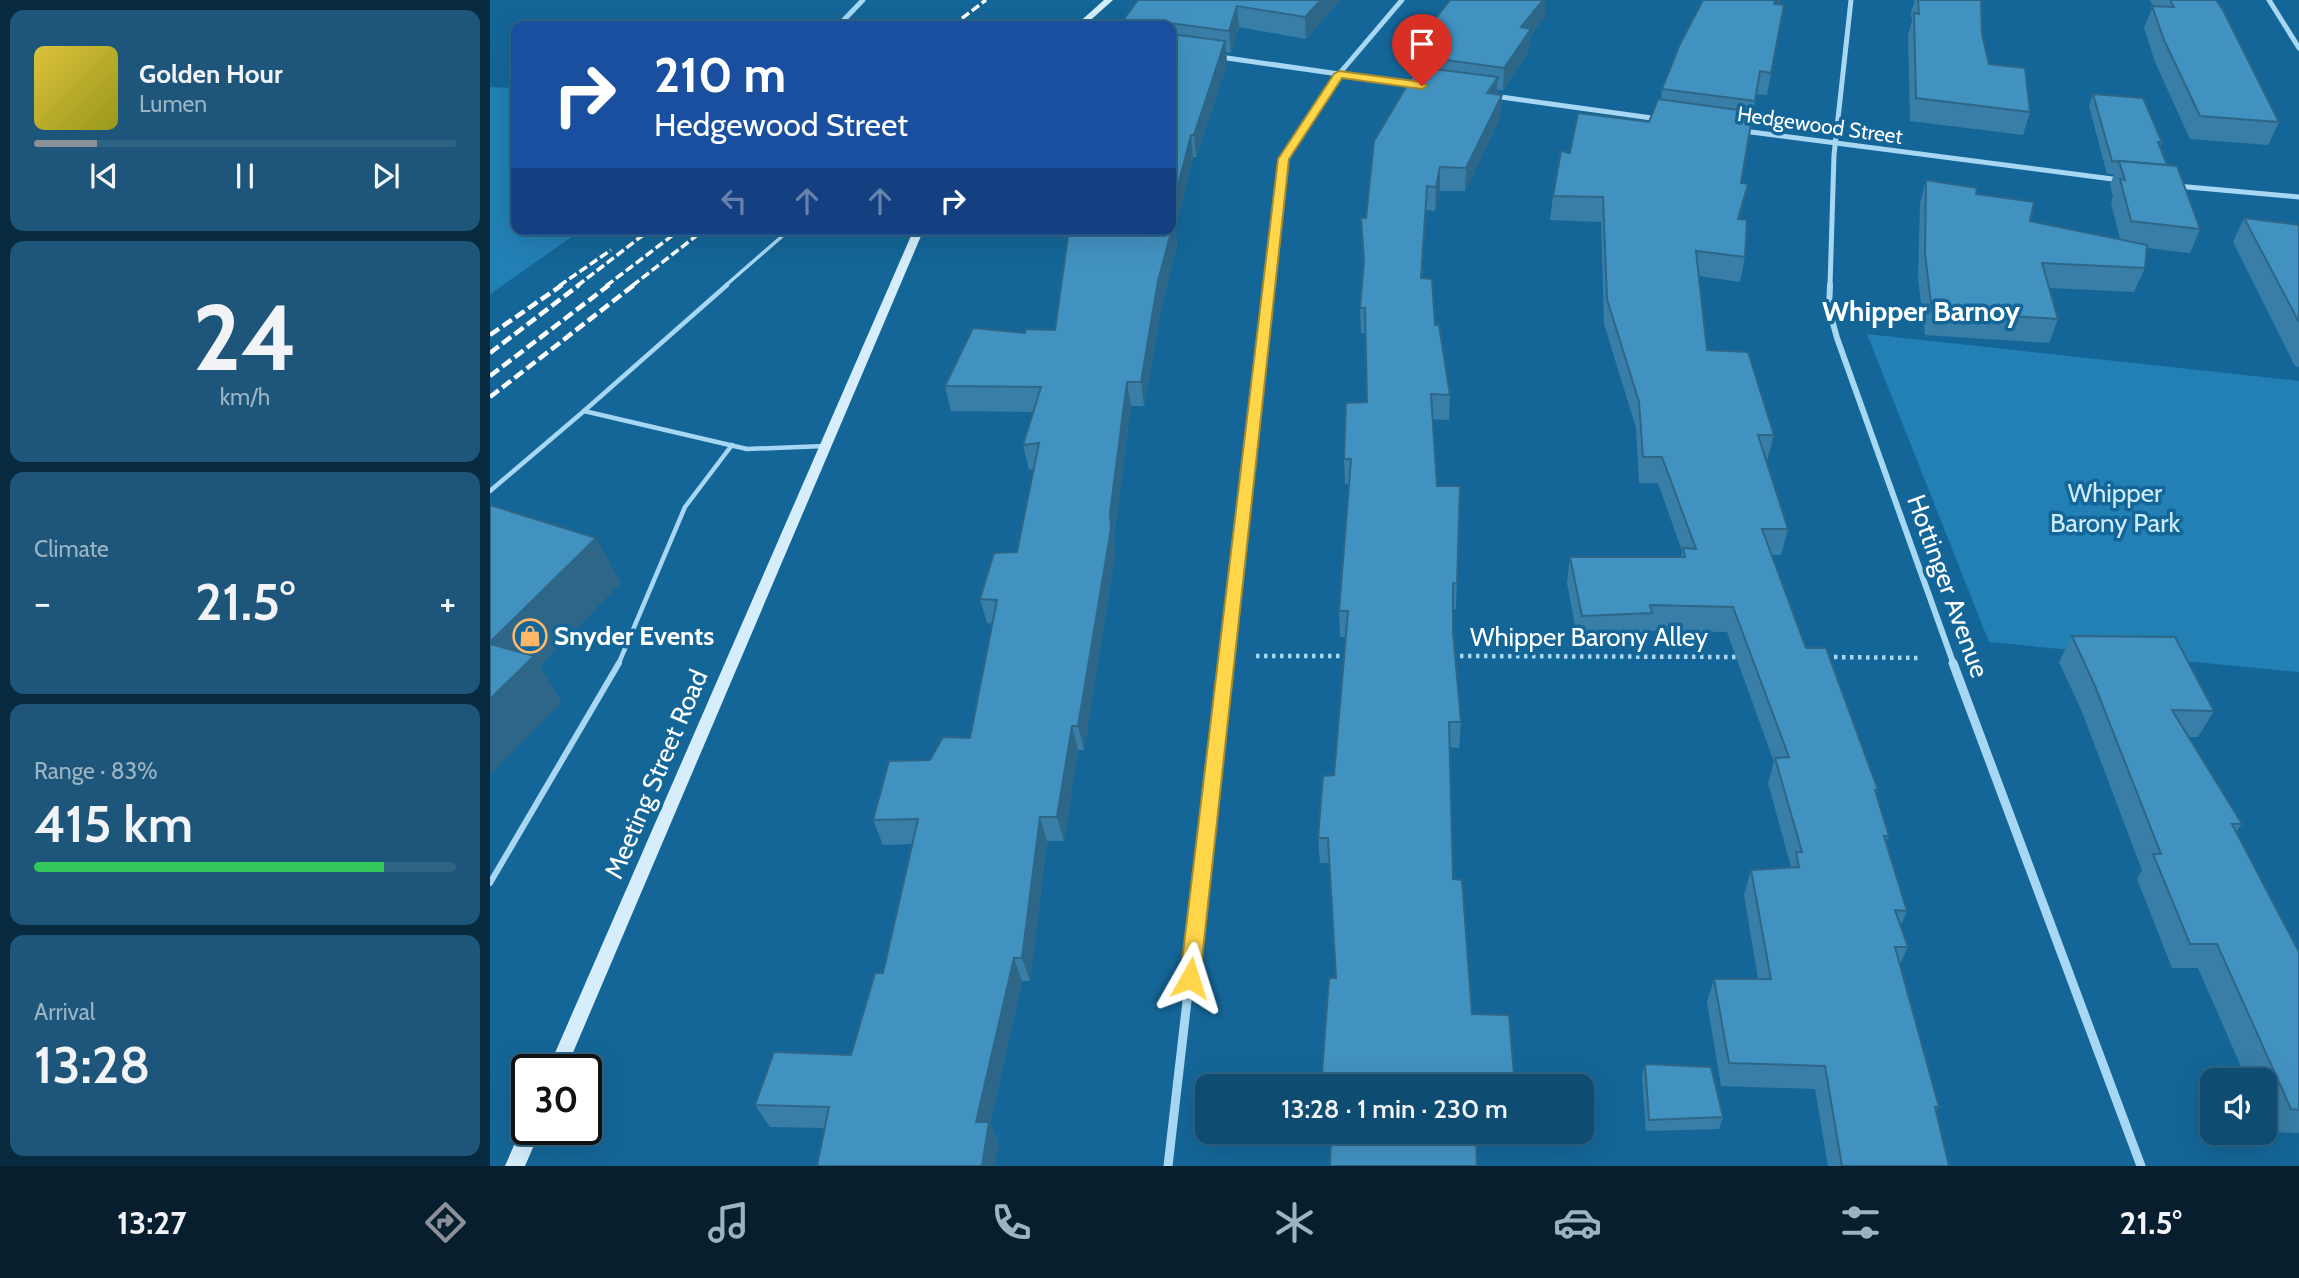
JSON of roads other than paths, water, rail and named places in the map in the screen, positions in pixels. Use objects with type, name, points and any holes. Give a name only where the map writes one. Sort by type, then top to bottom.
[{"type":"street","points":[[843,21],[863,0]]},
{"type":"street","points":[[1085,21],[1109,0]]},
{"type":"street","points":[[1168,1166],[1284,159],[1339,74],[1402,0]]},
{"type":"street","name":"Hottinger Avenue","points":[[1852,0],[1834,155],[1829,309],[1951,658],[2141,1166]]},
{"type":"street","points":[[2269,0],[2299,48]]},
{"type":"street","points":[[1210,55],[1422,86]]},
{"type":"street","points":[[1491,95],[1671,120]]},
{"type":"street","name":"Hedgewood Street","points":[[1740,130],[2121,180]]},
{"type":"street","points":[[2176,186],[2299,197]]},
{"type":"street","name":"Meeting Street Road","points":[[563,1054],[916,235]]},
{"type":"street","points":[[515,1166],[524,1145]]},
{"type":"lane","points":[[490,491],[784,235]]},
{"type":"lane","points":[[584,411],[747,449],[825,446]]},
{"type":"lane","points":[[490,883],[626,651],[685,508],[732,445]]},
{"type":"railway","points":[[959,21],[986,0]]},
{"type":"railway","points":[[577,286],[643,235]]},
{"type":"railway","points":[[606,286],[673,235]]},
{"type":"railway","points":[[632,286],[697,235]]},
{"type":"railway","points":[[559,286],[611,250]]},
{"type":"railway","points":[[490,335],[562,285]]},
{"type":"railway","points":[[490,353],[579,285]]},
{"type":"railway","points":[[490,376],[609,285]]},
{"type":"railway","points":[[490,397],[634,285]]},
{"type":"place","name":"Snyder Events","points":[[530,636]]},
{"type":"district","name":"Whipper Barnoy","points":[[1921,311]]},
{"type":"park label","name":"Whipper Barony Park","points":[[2115,508]]}]
